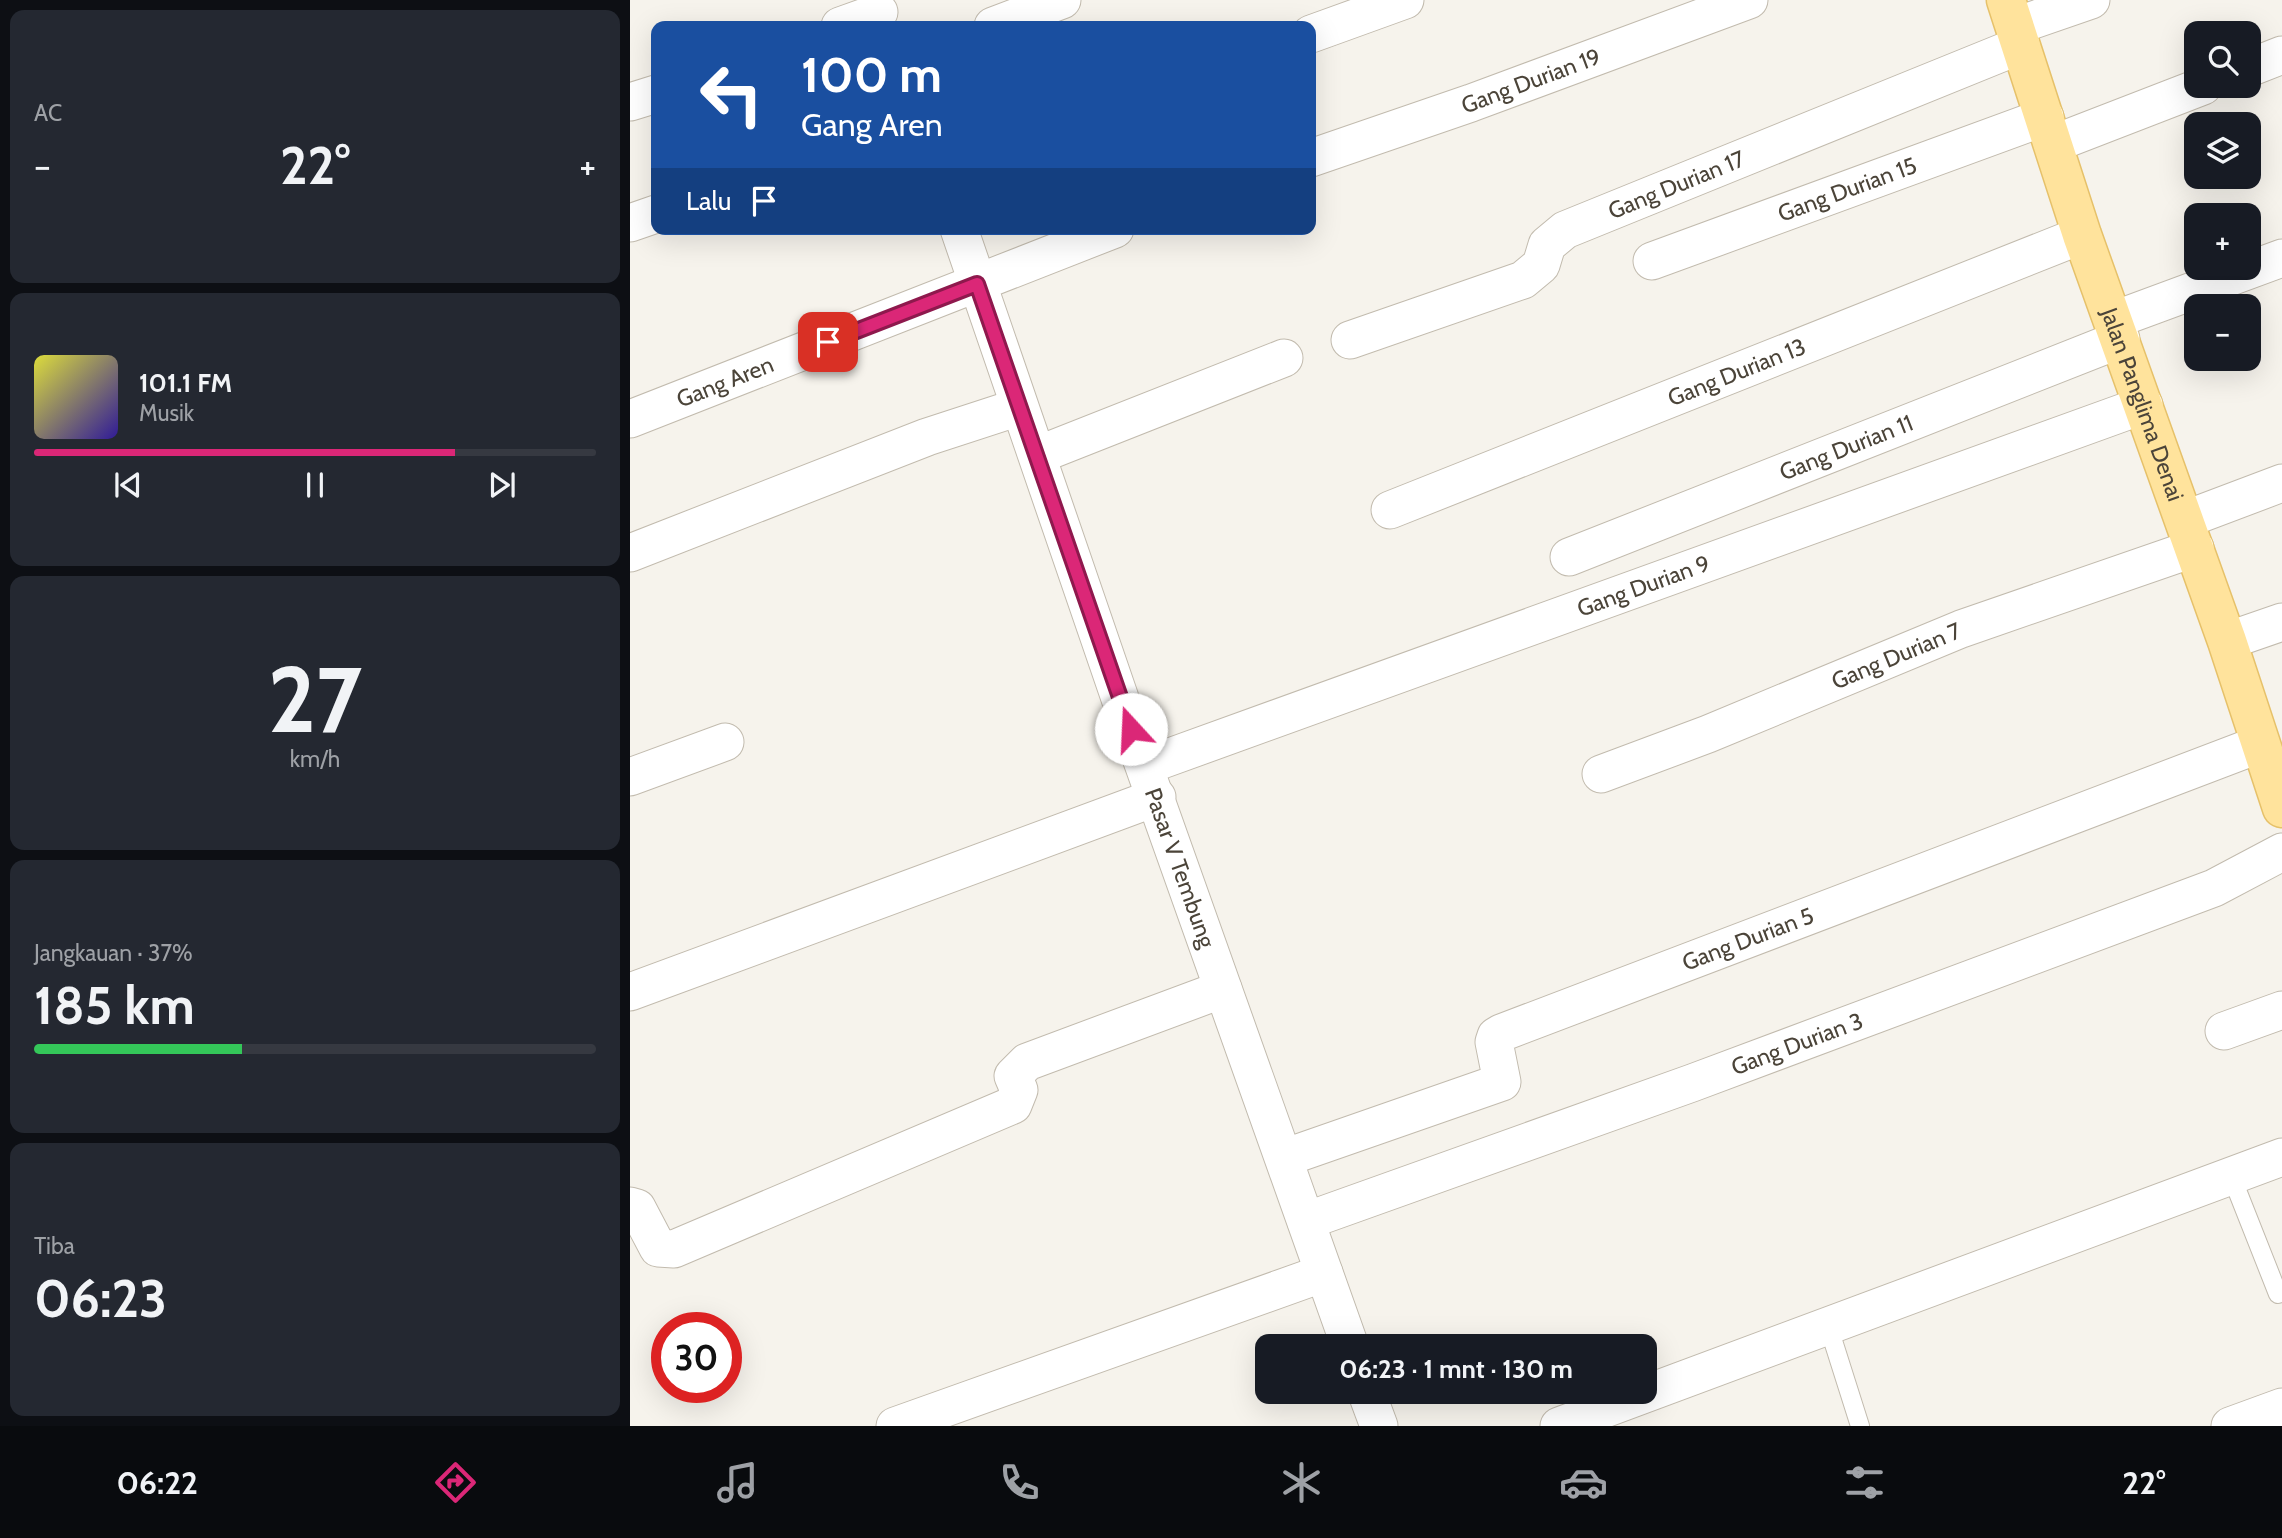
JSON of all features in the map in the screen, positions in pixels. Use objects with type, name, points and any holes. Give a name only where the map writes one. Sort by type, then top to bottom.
[{"type":"main road","name":"Jalan Panglima Denai","points":[[2014,24],[2082,235],[2118,329],[2227,641],[2282,808]]},
{"type":"street","points":[[1006,21],[1062,0]]},
{"type":"street","points":[[1316,32],[1405,0]]},
{"type":"street","name":"Gang Durian 19","points":[[1316,156],[1471,103],[1749,0]]},
{"type":"street","name":"Gang Durian 17","points":[[1350,340],[1523,280],[1541,265],[1547,245],[1564,230],[2014,24],[2091,0]]},
{"type":"street","points":[[854,21],[879,13]]},
{"type":"street","points":[[2261,63],[2282,55]]},
{"type":"street","name":"Gang Durian 15","points":[[1652,261],[2049,130],[2184,91]]},
{"type":"street","points":[[630,102],[651,96]]},
{"type":"street","points":[[630,223],[651,216]]},
{"type":"street","name":"Pasar V Tembung","points":[[961,235],[1346,1334]]},
{"type":"street","name":"Gang Aren","points":[[630,419],[1100,235]]},
{"type":"street","name":"Gang Durian 13","points":[[1390,510],[2082,235]]},
{"type":"street","name":"Gang Durian 11","points":[[1569,557],[2282,258]]},
{"type":"street","points":[[1038,455],[1284,358]]},
{"type":"street","name":"Gang Durian 9","points":[[630,992],[1151,781],[2144,405]]},
{"type":"street","points":[[630,553],[927,437],[1019,407]]},
{"type":"street","name":"Gang Durian 7","points":[[1601,774],[1708,734],[2189,534],[2282,483]]},
{"type":"street","points":[[2227,641],[2282,622]]},
{"type":"street","points":[[630,777],[725,742]]},
{"type":"street","name":"Gang Durian 5","points":[[1284,1158],[1502,1082],[1494,1042],[1502,1033],[2260,744]]},
{"type":"street","name":"Gang Durian 3","points":[[1306,1221],[1692,1083],[2214,888],[2282,852]]},
{"type":"street","points":[[630,1206],[637,1208],[658,1248],[674,1249],[1013,1105],[1019,1090],[1013,1076],[1027,1062],[1223,989]]},
{"type":"street","points":[[2224,1031],[2282,1010]]},
{"type":"street","points":[[1559,1426],[2282,1157]]},
{"type":"street","points":[[895,1426],[1324,1273]]},
{"type":"street","points":[[1371,1404],[1379,1426]]},
{"type":"street","points":[[2230,1426],[2282,1407]]},
{"type":"lane","points":[[2231,1175],[2278,1293]]},
{"type":"lane","points":[[1828,1325],[1860,1426]]},
{"type":"route","points":[[828,342],[977,284],[1131,729]]}]
